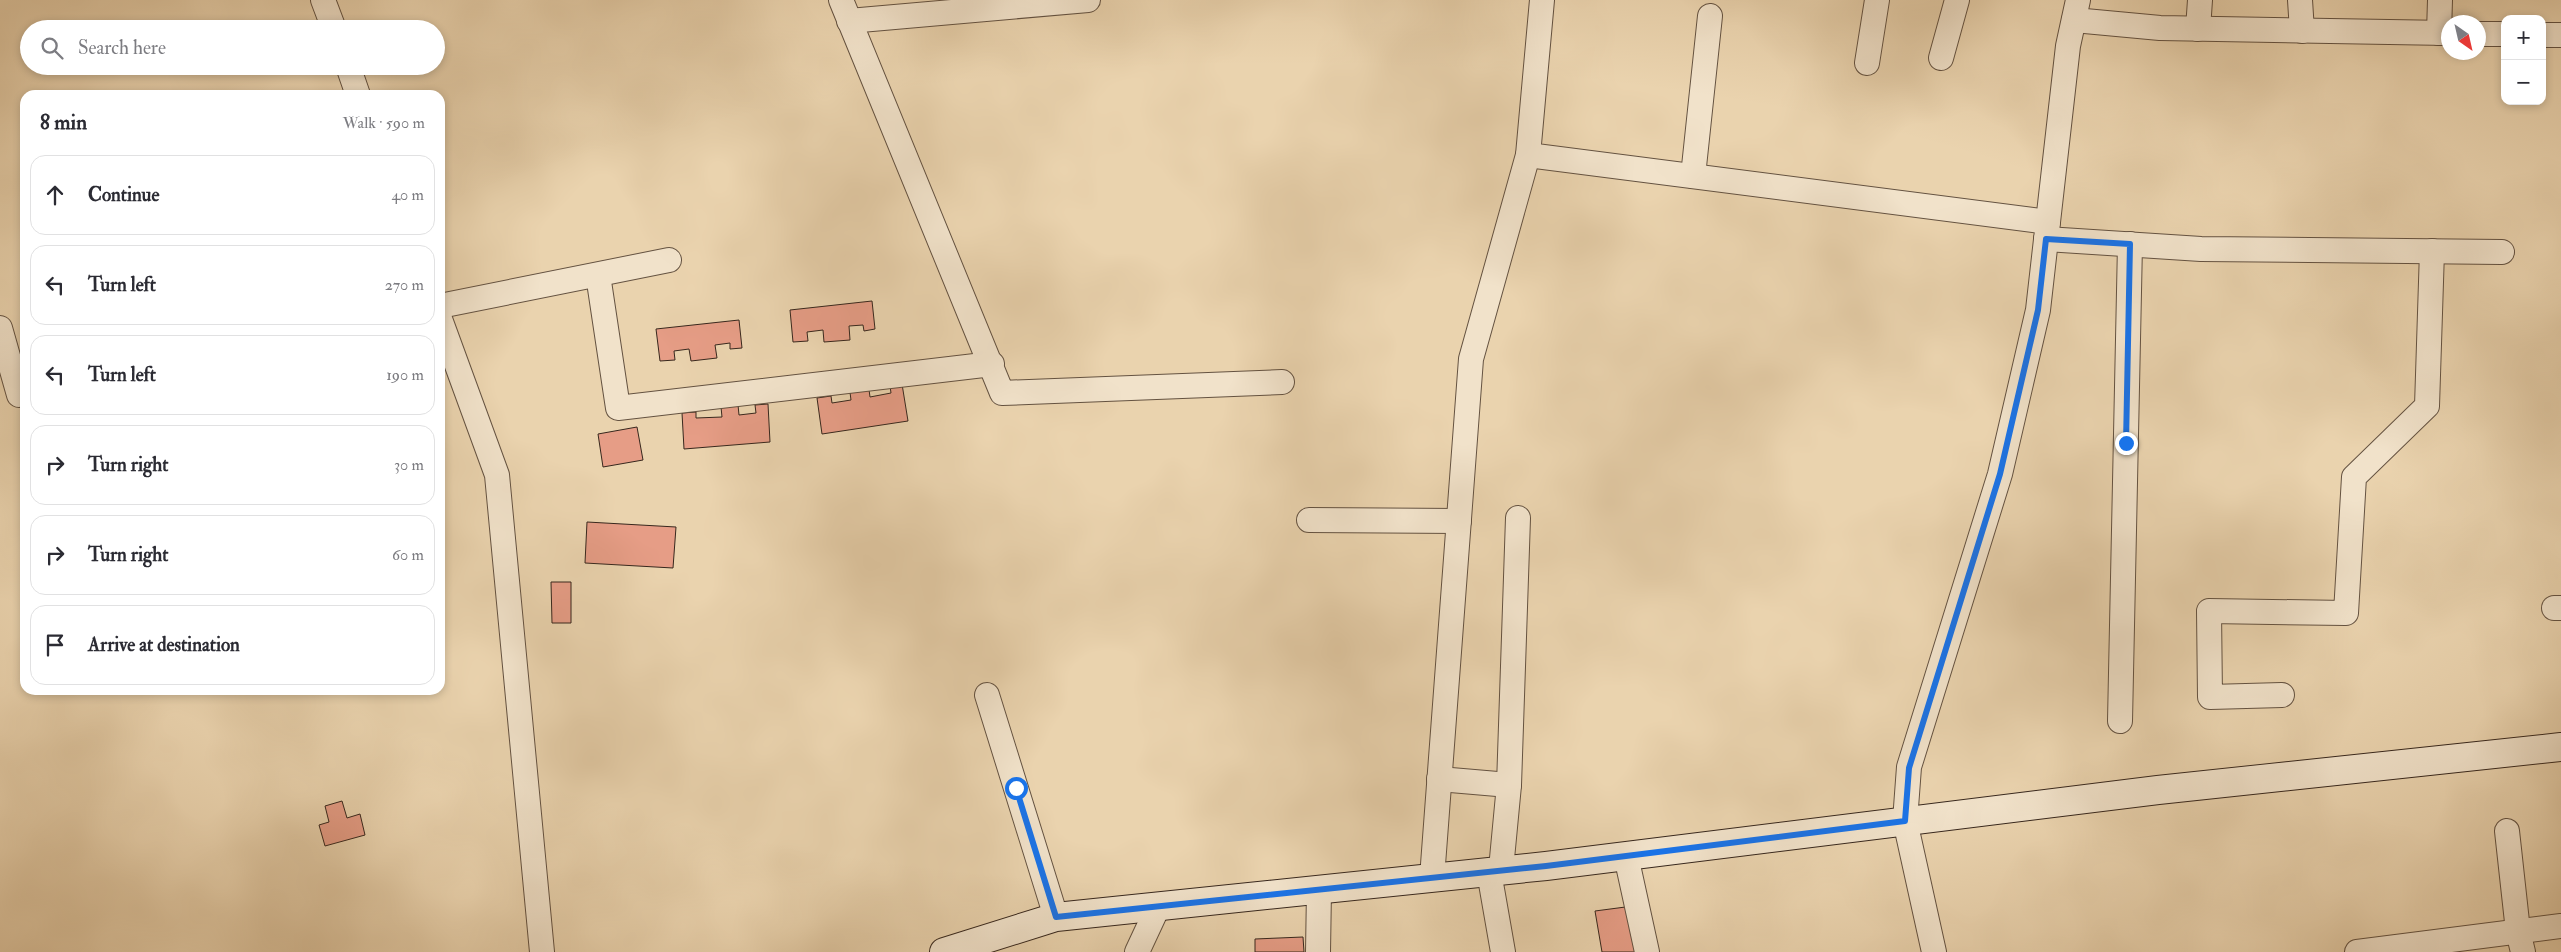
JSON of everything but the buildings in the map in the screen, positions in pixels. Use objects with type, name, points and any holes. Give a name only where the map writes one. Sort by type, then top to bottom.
[{"type":"street","points":[[323,0],[331,20]]},
{"type":"street","points":[[1088,0],[845,10],[992,364],[1002,393],[1282,382]]},
{"type":"street","points":[[1432,878],[1471,359],[1528,155],[1542,0]]},
{"type":"street","points":[[1866,63],[1877,0]]},
{"type":"street","points":[[1941,58],[1957,0]]},
{"type":"street","points":[[2198,29],[2200,0]]},
{"type":"street","points":[[2300,0],[2302,30]]},
{"type":"street","points":[[2440,0],[2442,15]]},
{"type":"street","points":[[1934,952],[1905,821],[1909,768],[2000,474],[2038,310],[2068,46],[2076,10],[2160,28],[2441,33]]},
{"type":"street","points":[[1693,176],[1710,16]]},
{"type":"street","points":[[2486,34],[2501,34]]},
{"type":"street","points":[[2546,35],[2561,35]]},
{"type":"street","points":[[351,75],[356,90]]},
{"type":"street","points":[[1528,155],[1693,176],[2130,244],[2201,249],[2502,252]]},
{"type":"street","points":[[2120,721],[2130,244]]},
{"type":"street","points":[[2282,695],[2210,697],[2209,611],[2346,613],[2354,477],[2427,406],[2432,251]]},
{"type":"street","points":[[445,305],[669,260]]},
{"type":"street","points":[[598,275],[618,408],[992,364]]},
{"type":"street","points":[[0,328],[20,395]]},
{"type":"street","points":[[445,333],[497,475],[542,952]]},
{"type":"street","points":[[1503,952],[1495,870],[1509,785],[1518,518]]},
{"type":"street","points":[[1309,520],[1459,521]]},
{"type":"street","points":[[987,695],[1056,917]]},
{"type":"street","points":[[944,952],[1056,917],[1432,878],[1626,856],[2158,790],[2561,747]]},
{"type":"street","points":[[1439,779],[1509,785]]},
{"type":"street","points":[[2507,831],[2520,942]]},
{"type":"street","points":[[1626,856],[1647,952]]},
{"type":"street","points":[[1318,952],[1319,890]]},
{"type":"street","points":[[1137,952],[1158,907]]},
{"type":"street","points":[[2357,952],[2520,942],[2561,926]]},
{"type":"route","points":[[1016,788],[1056,917],[1489,872],[1501,869],[1546,866],[1905,821],[1909,768],[2000,474],[2038,310],[2046,239],[2130,244],[2126,443]]}]
